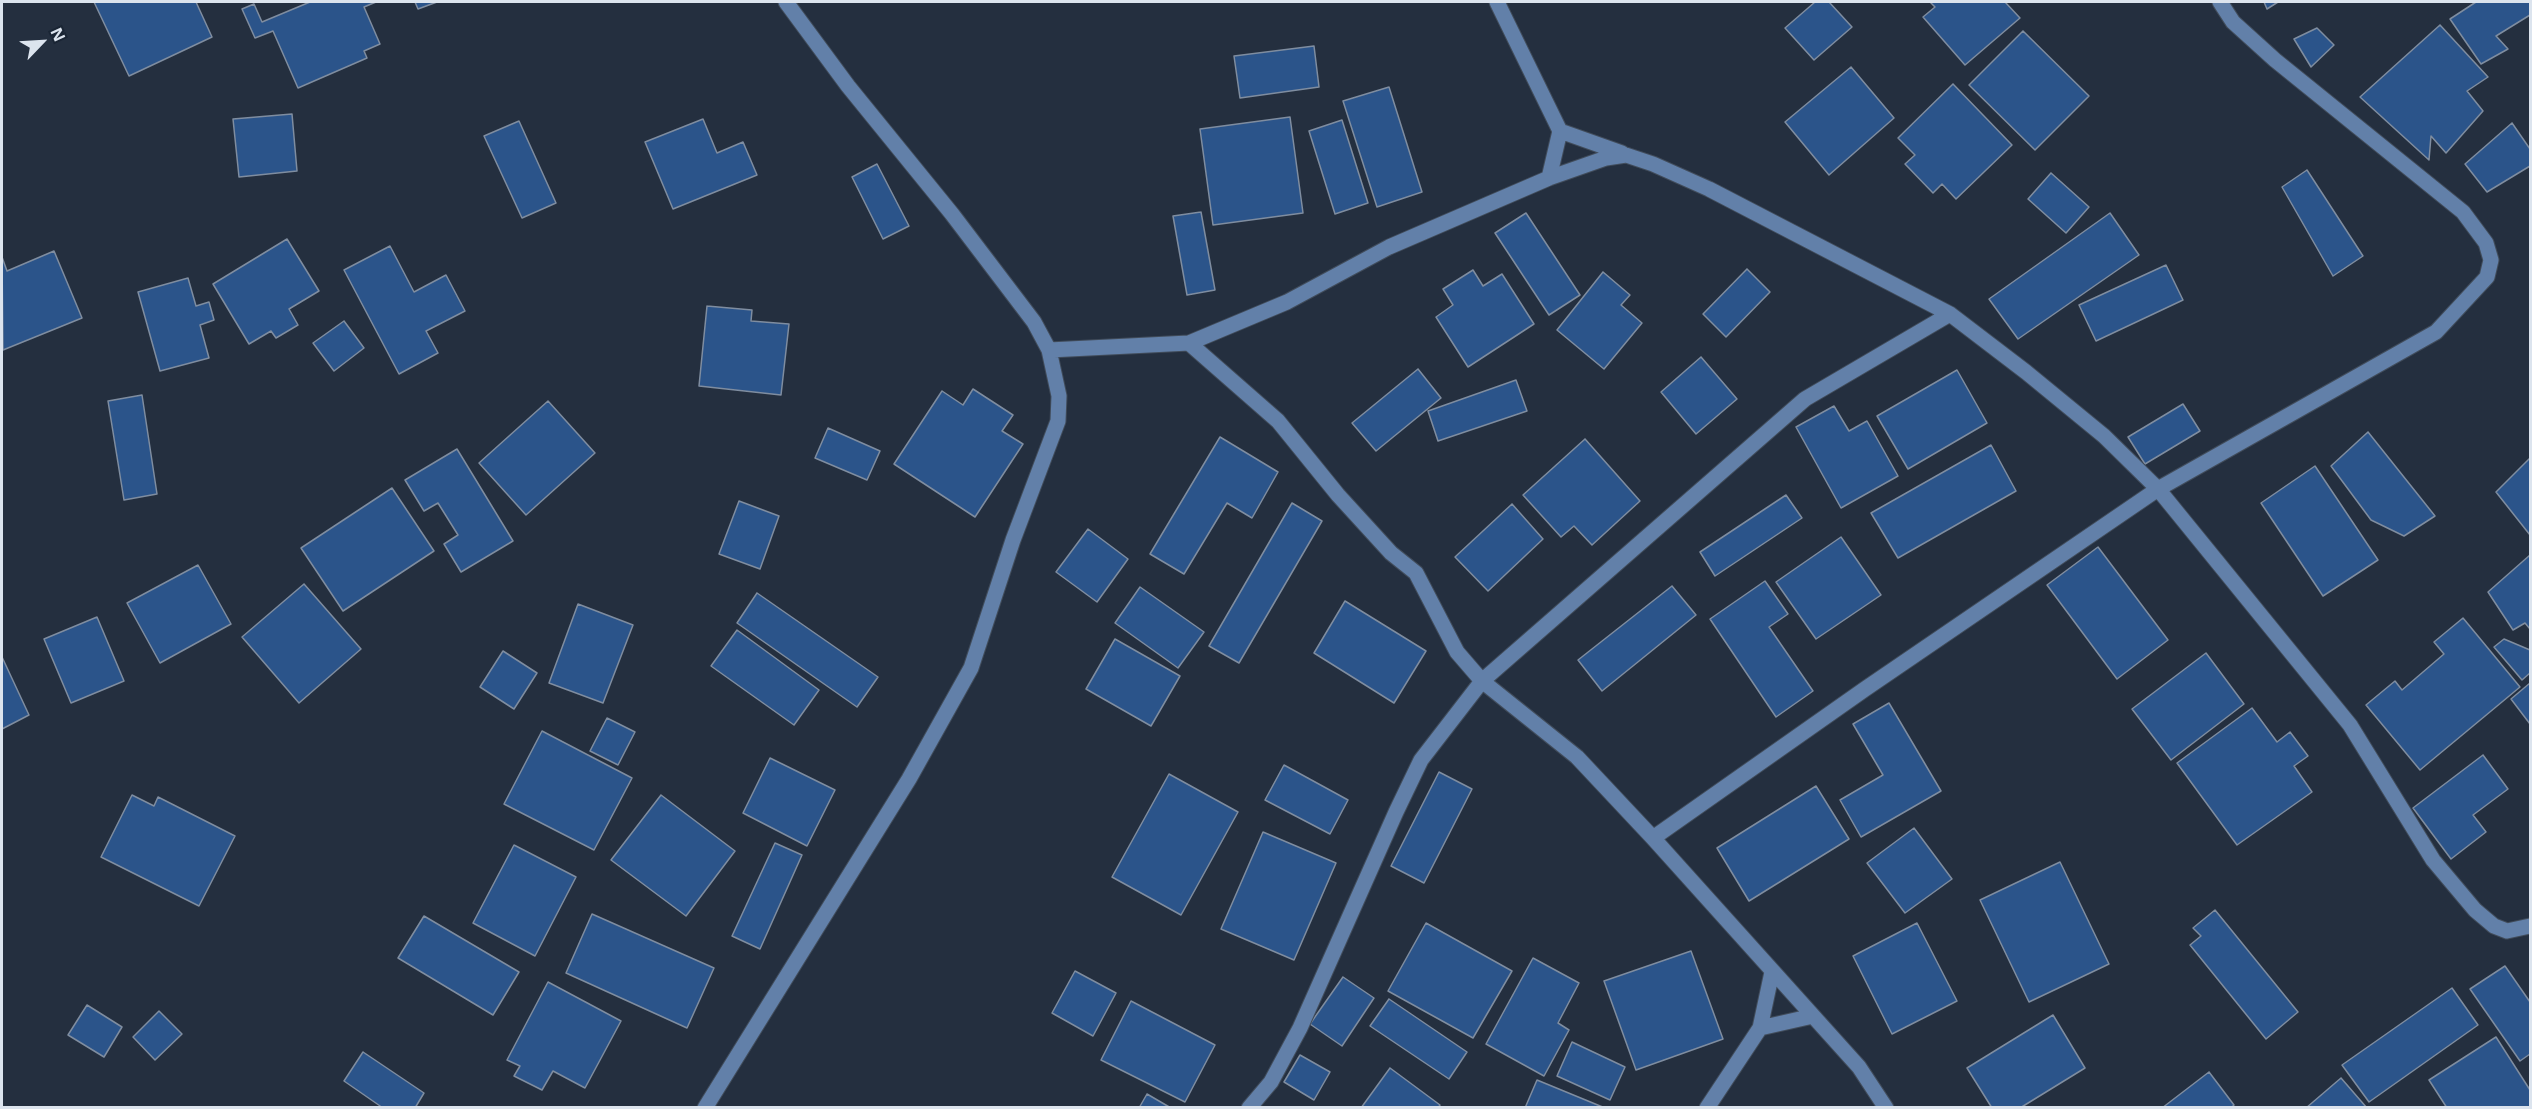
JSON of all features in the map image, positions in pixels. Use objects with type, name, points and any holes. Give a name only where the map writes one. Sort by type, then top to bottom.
[{"type":"street","points":[[705,1107],[909,779],[971,668],[1013,540],[1058,421],[1059,396],[1049,350],[1034,322],[1008,285],[848,86],[786,2]]},
{"type":"street","points":[[1497,2],[1560,130],[1549,178]]},
{"type":"street","points":[[1653,838],[1865,689],[2158,489],[2436,332],[2470,298],[2487,277],[2491,260],[2486,243],[2463,213],[2275,60],[2233,22],[2220,2]]},
{"type":"street","points":[[1560,130],[1653,164],[1709,189],[1950,314],[2104,436],[2158,489],[2350,725],[2433,860],[2475,910],[2493,926],[2507,931],[2530,926]]},
{"type":"street","points":[[1049,350],[1189,343],[1287,302],[1389,247],[1549,178],[1606,158],[1626,155]]},
{"type":"street","points":[[1249,1107],[1270,1082],[1300,1028],[1421,760],[1482,681],[1804,399],[1950,314]]},
{"type":"street","points":[[1189,343],[1278,421],[1338,495],[1391,553],[1416,573],[1457,652],[1482,681],[1576,757],[1653,838],[1859,1066],[1886,1107]]},
{"type":"street","points":[[1707,1107],[1760,1028],[1772,972]]},
{"type":"street","points":[[1760,1028],[1813,1016]]},
{"type":"building","points":[[94,2],[196,2],[212,37],[129,76]]},
{"type":"building","points":[[310,2],[376,2],[364,7],[380,44],[364,51],[367,58],[298,88],[273,31],[255,38],[242,9],[254,4],[262,22]]},
{"type":"building","points":[[415,2],[437,2],[418,9]]},
{"type":"building","points":[[1815,2],[1829,2],[1852,27],[1814,60],[1785,28]]},
{"type":"building","points":[[1930,2],[2005,2],[2020,18],[1965,65],[1923,17],[1935,7]]},
{"type":"building","points":[[2264,2],[2278,2],[2267,9]]},
{"type":"building","points":[[2476,2],[2530,2],[2530,15],[2496,36],[2508,49],[2481,64],[2450,19]]},
{"type":"building","points":[[2440,25],[2488,77],[2467,91],[2483,111],[2446,153],[2431,136],[2429,160],[2360,97]]},
{"type":"building","points":[[2317,28],[2334,45],[2311,67],[2294,39]]},
{"type":"building","points":[[2023,31],[2089,96],[2035,150],[1969,85]]},
{"type":"building","points":[[1314,46],[1319,87],[1240,98],[1234,56]]},
{"type":"building","points":[[1851,67],[1894,118],[1829,175],[1785,122]]},
{"type":"building","points":[[1953,84],[2012,145],[1956,199],[1942,184],[1933,193],[1905,164],[1915,155],[1898,138]]},
{"type":"building","points":[[1389,87],[1422,192],[1377,207],[1343,101]]},
{"type":"building","points":[[292,114],[297,171],[239,177],[233,119]]},
{"type":"building","points":[[1290,117],[1303,213],[1213,225],[1200,129]]},
{"type":"building","points":[[703,119],[717,153],[743,142],[757,175],[673,209],[645,142]]},
{"type":"building","points":[[1342,120],[1368,203],[1335,214],[1309,131]]},
{"type":"building","points":[[519,121],[556,203],[522,218],[484,136]]},
{"type":"building","points":[[2512,123],[2530,149],[2530,166],[2487,192],[2465,164]]},
{"type":"building","points":[[877,164],[909,226],[883,239],[852,177]]},
{"type":"building","points":[[2307,170],[2363,256],[2333,276],[2282,187]]},
{"type":"building","points":[[2051,173],[2089,207],[2066,233],[2028,199]]},
{"type":"building","points":[[1201,212],[1215,290],[1187,295],[1173,216]]},
{"type":"building","points":[[1526,213],[1580,295],[1549,315],[1495,233]]},
{"type":"building","points":[[2110,213],[2139,255],[2018,339],[1989,299]]},
{"type":"building","points":[[287,239],[319,291],[289,309],[298,325],[276,338],[271,331],[249,344],[213,284]]},
{"type":"building","points":[[390,246],[414,292],[446,275],[465,311],[426,331],[438,353],[399,374],[344,270]]},
{"type":"building","points":[[54,251],[82,318],[3,350],[2,257],[7,271]]},
{"type":"building","points":[[2166,265],[2183,300],[2096,341],[2079,305]]},
{"type":"building","points":[[1747,269],[1770,292],[1726,337],[1703,314]]},
{"type":"building","points":[[1473,270],[1483,286],[1502,274],[1534,324],[1468,367],[1436,317],[1453,305],[1443,289]]},
{"type":"building","points":[[1603,272],[1630,295],[1621,305],[1642,323],[1604,369],[1557,330]]},
{"type":"building","points":[[188,278],[196,306],[209,302],[214,320],[200,325],[209,358],[160,371],[138,292]]},
{"type":"building","points":[[707,306],[752,310],[751,321],[789,324],[781,395],[699,386]]},
{"type":"building","points":[[344,321],[364,348],[334,371],[313,343]]},
{"type":"building","points":[[1701,357],[1737,399],[1696,434],[1661,392]]},
{"type":"building","points":[[1418,369],[1441,398],[1376,451],[1352,423]]},
{"type":"building","points":[[1957,370],[1987,423],[1908,469],[1877,416]]},
{"type":"building","points":[[1516,380],[1527,411],[1438,441],[1428,411]]},
{"type":"building","points":[[973,389],[1013,415],[1002,431],[1023,444],[975,517],[894,464],[942,391],[963,405]]},
{"type":"building","points":[[142,395],[157,494],[124,500],[108,401]]},
{"type":"building","points":[[548,401],[595,453],[526,515],[479,463]]},
{"type":"building","points":[[2183,404],[2200,431],[2145,464],[2128,437]]},
{"type":"building","points":[[1834,406],[1849,431],[1867,421],[1898,476],[1841,508],[1796,427]]},
{"type":"building","points":[[828,428],[880,451],[867,480],[815,458]]},
{"type":"building","points":[[2368,432],[2435,516],[2404,536],[2371,520],[2331,466]]},
{"type":"building","points":[[1220,437],[1278,472],[1252,518],[1227,503],[1184,574],[1150,554]]},
{"type":"building","points":[[1585,439],[1640,501],[1592,545],[1574,526],[1561,537],[1523,495]]},
{"type":"building","points":[[1991,445],[2016,491],[1898,558],[1871,513]]},
{"type":"building","points":[[457,449],[513,541],[461,572],[444,544],[458,535],[438,503],[424,511],[405,480]]},
{"type":"building","points":[[2530,458],[2530,535],[2496,492]]},
{"type":"building","points":[[2315,466],[2378,560],[2323,596],[2261,503]]},
{"type":"building","points":[[392,488],[434,551],[343,611],[301,548]]},
{"type":"building","points":[[1786,495],[1802,518],[1715,576],[1700,552]]},
{"type":"building","points":[[739,501],[779,516],[760,569],[719,554]]},
{"type":"building","points":[[1292,503],[1322,521],[1239,663],[1209,646]]},
{"type":"building","points":[[1512,504],[1543,539],[1488,591],[1455,557]]},
{"type":"building","points":[[1088,529],[1128,559],[1097,602],[1056,572]]},
{"type":"building","points":[[1841,537],[1881,595],[1816,639],[1776,582]]},
{"type":"building","points":[[2098,547],[2168,640],[2117,679],[2047,585]]},
{"type":"building","points":[[2530,555],[2530,629],[2525,623],[2513,630],[2488,592]]},
{"type":"building","points":[[198,565],[231,624],[160,663],[127,603]]},
{"type":"building","points":[[1765,581],[1788,614],[1769,627],[1813,691],[1776,717],[1710,619]]},
{"type":"building","points":[[304,584],[361,649],[299,703],[242,637]]},
{"type":"building","points":[[1672,586],[1696,615],[1602,691],[1578,660]]},
{"type":"building","points":[[1140,587],[1204,632],[1178,668],[1115,623]]},
{"type":"building","points":[[757,593],[878,677],[857,707],[737,623]]},
{"type":"building","points":[[1345,601],[1426,651],[1394,703],[1314,653]]},
{"type":"building","points":[[578,604],[633,625],[603,703],[549,683]]},
{"type":"building","points":[[97,617],[124,681],[71,703],[44,639]]},
{"type":"building","points":[[2463,618],[2520,687],[2420,770],[2366,705],[2395,681],[2402,690],[2444,654],[2434,642]]},
{"type":"building","points":[[737,630],[819,690],[794,725],[711,666]]},
{"type":"building","points":[[1115,639],[1180,676],[1151,726],[1086,689]]},
{"type":"building","points":[[2504,639],[2530,650],[2530,673],[2522,680],[2494,647]]},
{"type":"building","points":[[503,651],[537,673],[514,709],[480,687]]},
{"type":"building","points":[[2206,653],[2244,704],[2171,760],[2132,709]]},
{"type":"building","points":[[2,657],[29,715],[2,729]]},
{"type":"building","points":[[2530,683],[2530,724],[2511,699]]},
{"type":"building","points":[[1889,703],[1941,791],[1861,837],[1840,800],[1883,775],[1853,724]]},
{"type":"building","points":[[2252,708],[2277,742],[2290,732],[2308,756],[2294,766],[2312,792],[2237,845],[2177,763]]},
{"type":"building","points":[[607,718],[635,732],[618,765],[590,751]]},
{"type":"building","points":[[542,731],[632,778],[594,850],[504,804]]},
{"type":"building","points":[[2483,755],[2508,789],[2473,815],[2486,832],[2451,859],[2413,808]]},
{"type":"building","points":[[770,758],[835,790],[807,846],[743,813]]},
{"type":"building","points":[[1284,765],[1348,800],[1330,834],[1265,800]]},
{"type":"building","points":[[1439,772],[1472,789],[1424,883],[1391,866]]},
{"type":"building","points":[[1169,774],[1238,812],[1181,915],[1112,877]]},
{"type":"building","points":[[1816,786],[1849,839],[1749,901],[1717,848]]},
{"type":"building","points":[[132,795],[154,806],[158,797],[235,836],[199,906],[101,857]]},
{"type":"building","points":[[661,795],[735,851],[686,916],[611,860]]},
{"type":"building","points":[[1914,828],[1952,879],[1905,913],[1867,863]]},
{"type":"building","points":[[1263,832],[1336,863],[1294,960],[1221,929]]},
{"type":"building","points":[[775,843],[802,855],[760,949],[732,936]]},
{"type":"building","points":[[514,845],[576,877],[535,956],[473,923]]},
{"type":"building","points":[[2060,862],[2109,964],[2029,1002],[1980,900]]},
{"type":"building","points":[[2215,910],[2298,1012],[2266,1039],[2190,945],[2201,936],[2193,928]]},
{"type":"building","points":[[592,914],[714,968],[687,1028],[566,973]]},
{"type":"building","points":[[424,916],[519,972],[493,1015],[398,958]]},
{"type":"building","points":[[1426,923],[1512,971],[1473,1038],[1388,991]]},
{"type":"building","points":[[1917,923],[1957,1001],[1892,1034],[1853,956]]},
{"type":"building","points":[[1691,951],[1723,1039],[1636,1070],[1604,981]]},
{"type":"building","points":[[1533,958],[1579,983],[1558,1023],[1569,1030],[1544,1076],[1486,1044]]},
{"type":"building","points":[[2505,966],[2530,1002],[2530,1054],[2520,1061],[2470,989]]},
{"type":"building","points":[[1075,971],[1116,993],[1093,1036],[1052,1013]]},
{"type":"building","points":[[1343,977],[1374,998],[1342,1046],[1310,1024]]},
{"type":"building","points":[[548,982],[621,1021],[585,1088],[553,1071],[542,1090],[514,1076],[520,1066],[507,1060]]},
{"type":"building","points":[[2452,988],[2478,1025],[2369,1102],[2342,1065]]},
{"type":"building","points":[[1389,999],[1467,1052],[1449,1079],[1370,1026]]},
{"type":"building","points":[[1131,1001],[1215,1045],[1185,1102],[1101,1060]]},
{"type":"building","points":[[87,1005],[122,1027],[104,1057],[68,1035]]},
{"type":"building","points":[[159,1011],[182,1034],[155,1060],[133,1037]]},
{"type":"building","points":[[2053,1015],[2085,1068],[2020,1108],[1992,1108],[1967,1068]]},
{"type":"building","points":[[2496,1037],[2530,1090],[2530,1108],[2447,1108],[2429,1080]]},
{"type":"building","points":[[1572,1042],[1625,1067],[1610,1100],[1557,1076]]},
{"type":"building","points":[[363,1052],[424,1093],[415,1108],[383,1108],[344,1081]]},
{"type":"building","points":[[1300,1055],[1330,1072],[1314,1100],[1284,1082]]},
{"type":"building","points":[[1390,1068],[1440,1105],[1438,1108],[1361,1108]]},
{"type":"building","points":[[2209,1072],[2234,1105],[2231,1108],[2162,1108]]},
{"type":"building","points":[[2341,1078],[2367,1108],[2306,1108]]},
{"type":"building","points":[[1537,1080],[1605,1108],[1525,1108]]},
{"type":"building","points":[[1147,1094],[1171,1108],[1139,1108]]}]
